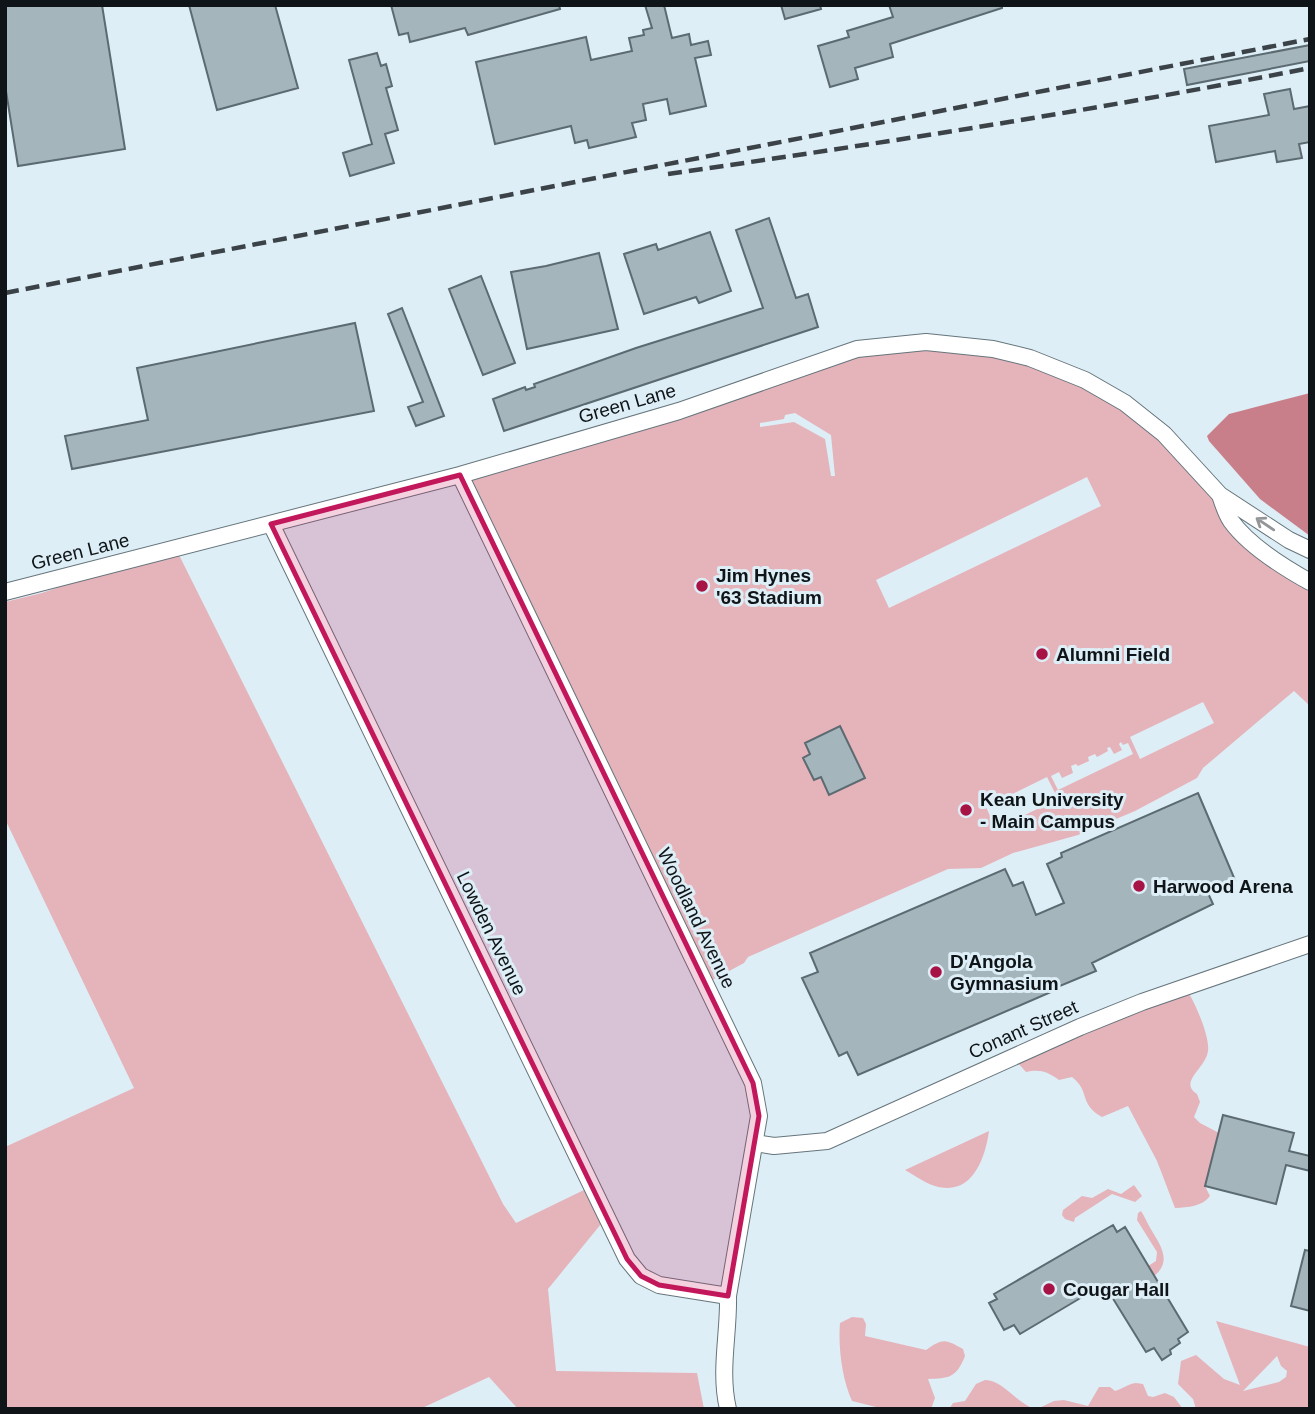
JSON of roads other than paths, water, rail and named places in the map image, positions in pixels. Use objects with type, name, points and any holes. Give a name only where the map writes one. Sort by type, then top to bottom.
[{"type":"street","name":"Green Lane","points":[[5,592],[460,475],[679,411],[857,349],[926,342],[1005,352],[1030,358],[1086,380],[1109,393],[1164,433],[1220,495],[1289,540],[1310,550]]},
{"type":"street","name":"Woodland Avenue","points":[[460,475],[753,1083],[759,1116],[728,1296],[723,1356],[728,1409]]},
{"type":"street","name":"Green Lane","points":[[1220,495],[1230,520],[1262,551],[1304,579]]},
{"type":"street","name":"Lowden Avenue","points":[[271,524],[627,1259],[641,1276],[659,1285],[728,1296]]},
{"type":"street","points":[[1304,579],[1310,593]]},
{"type":"street","name":"Conant Street","points":[[755,1143],[774,1146],[827,1141],[1080,1027],[1142,1002],[1310,944]]},
{"type":"railway","points":[[5,293],[1310,39]]},
{"type":"railway","points":[[668,174],[990,125],[1310,68]]},
{"type":"place","name":"Jim Hynes '63 Stadium","points":[[702,586]]},
{"type":"place","name":"Alumni Field","points":[[1042,654]]},
{"type":"place","name":"Kean University - Main Campus","points":[[966,810]]},
{"type":"place","name":"Harwood Arena","points":[[1139,886]]},
{"type":"place","name":"D'Angola Gymnasium","points":[[936,972]]},
{"type":"place","name":"Cougar Hall","points":[[1049,1289]]}]
